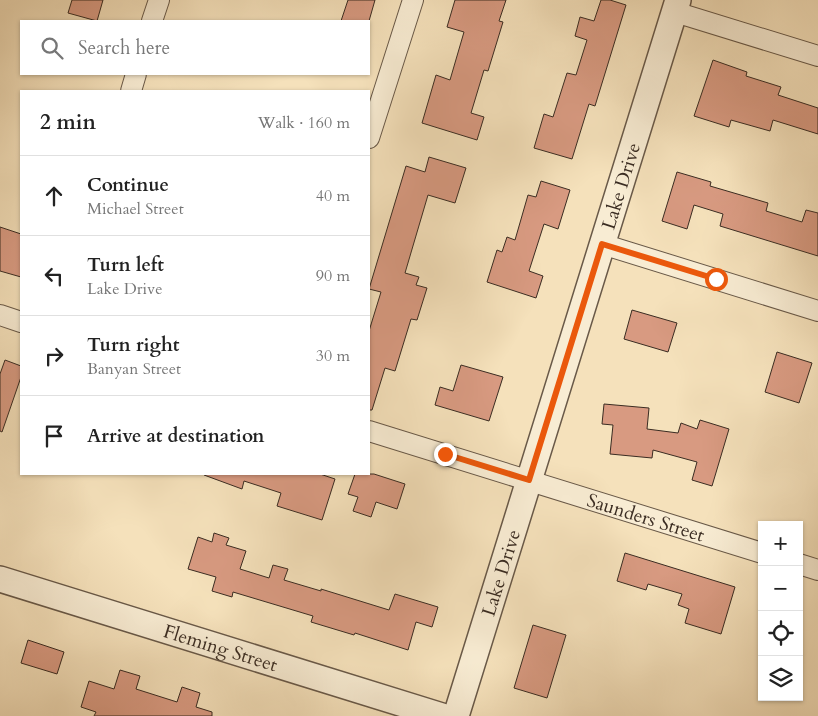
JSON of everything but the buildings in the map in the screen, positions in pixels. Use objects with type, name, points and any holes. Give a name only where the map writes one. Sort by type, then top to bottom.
[{"type":"street","points":[[152,20],[159,0]]},
{"type":"street","points":[[370,135],[413,0]]},
{"type":"street","points":[[676,6],[818,56]]},
{"type":"street","name":"Lake Drive","points":[[456,716],[676,6]]},
{"type":"street","points":[[131,90],[136,75]]},
{"type":"street","points":[[602,244],[818,311]]},
{"type":"street","points":[[0,316],[20,322]]},
{"type":"street","name":"Saunders Street","points":[[370,431],[758,552]]},
{"type":"street","points":[[803,565],[818,570]]},
{"type":"street","name":"Fleming Street","points":[[0,579],[442,716]]},
{"type":"route","points":[[445,454],[529,480],[602,244],[716,279]]}]
